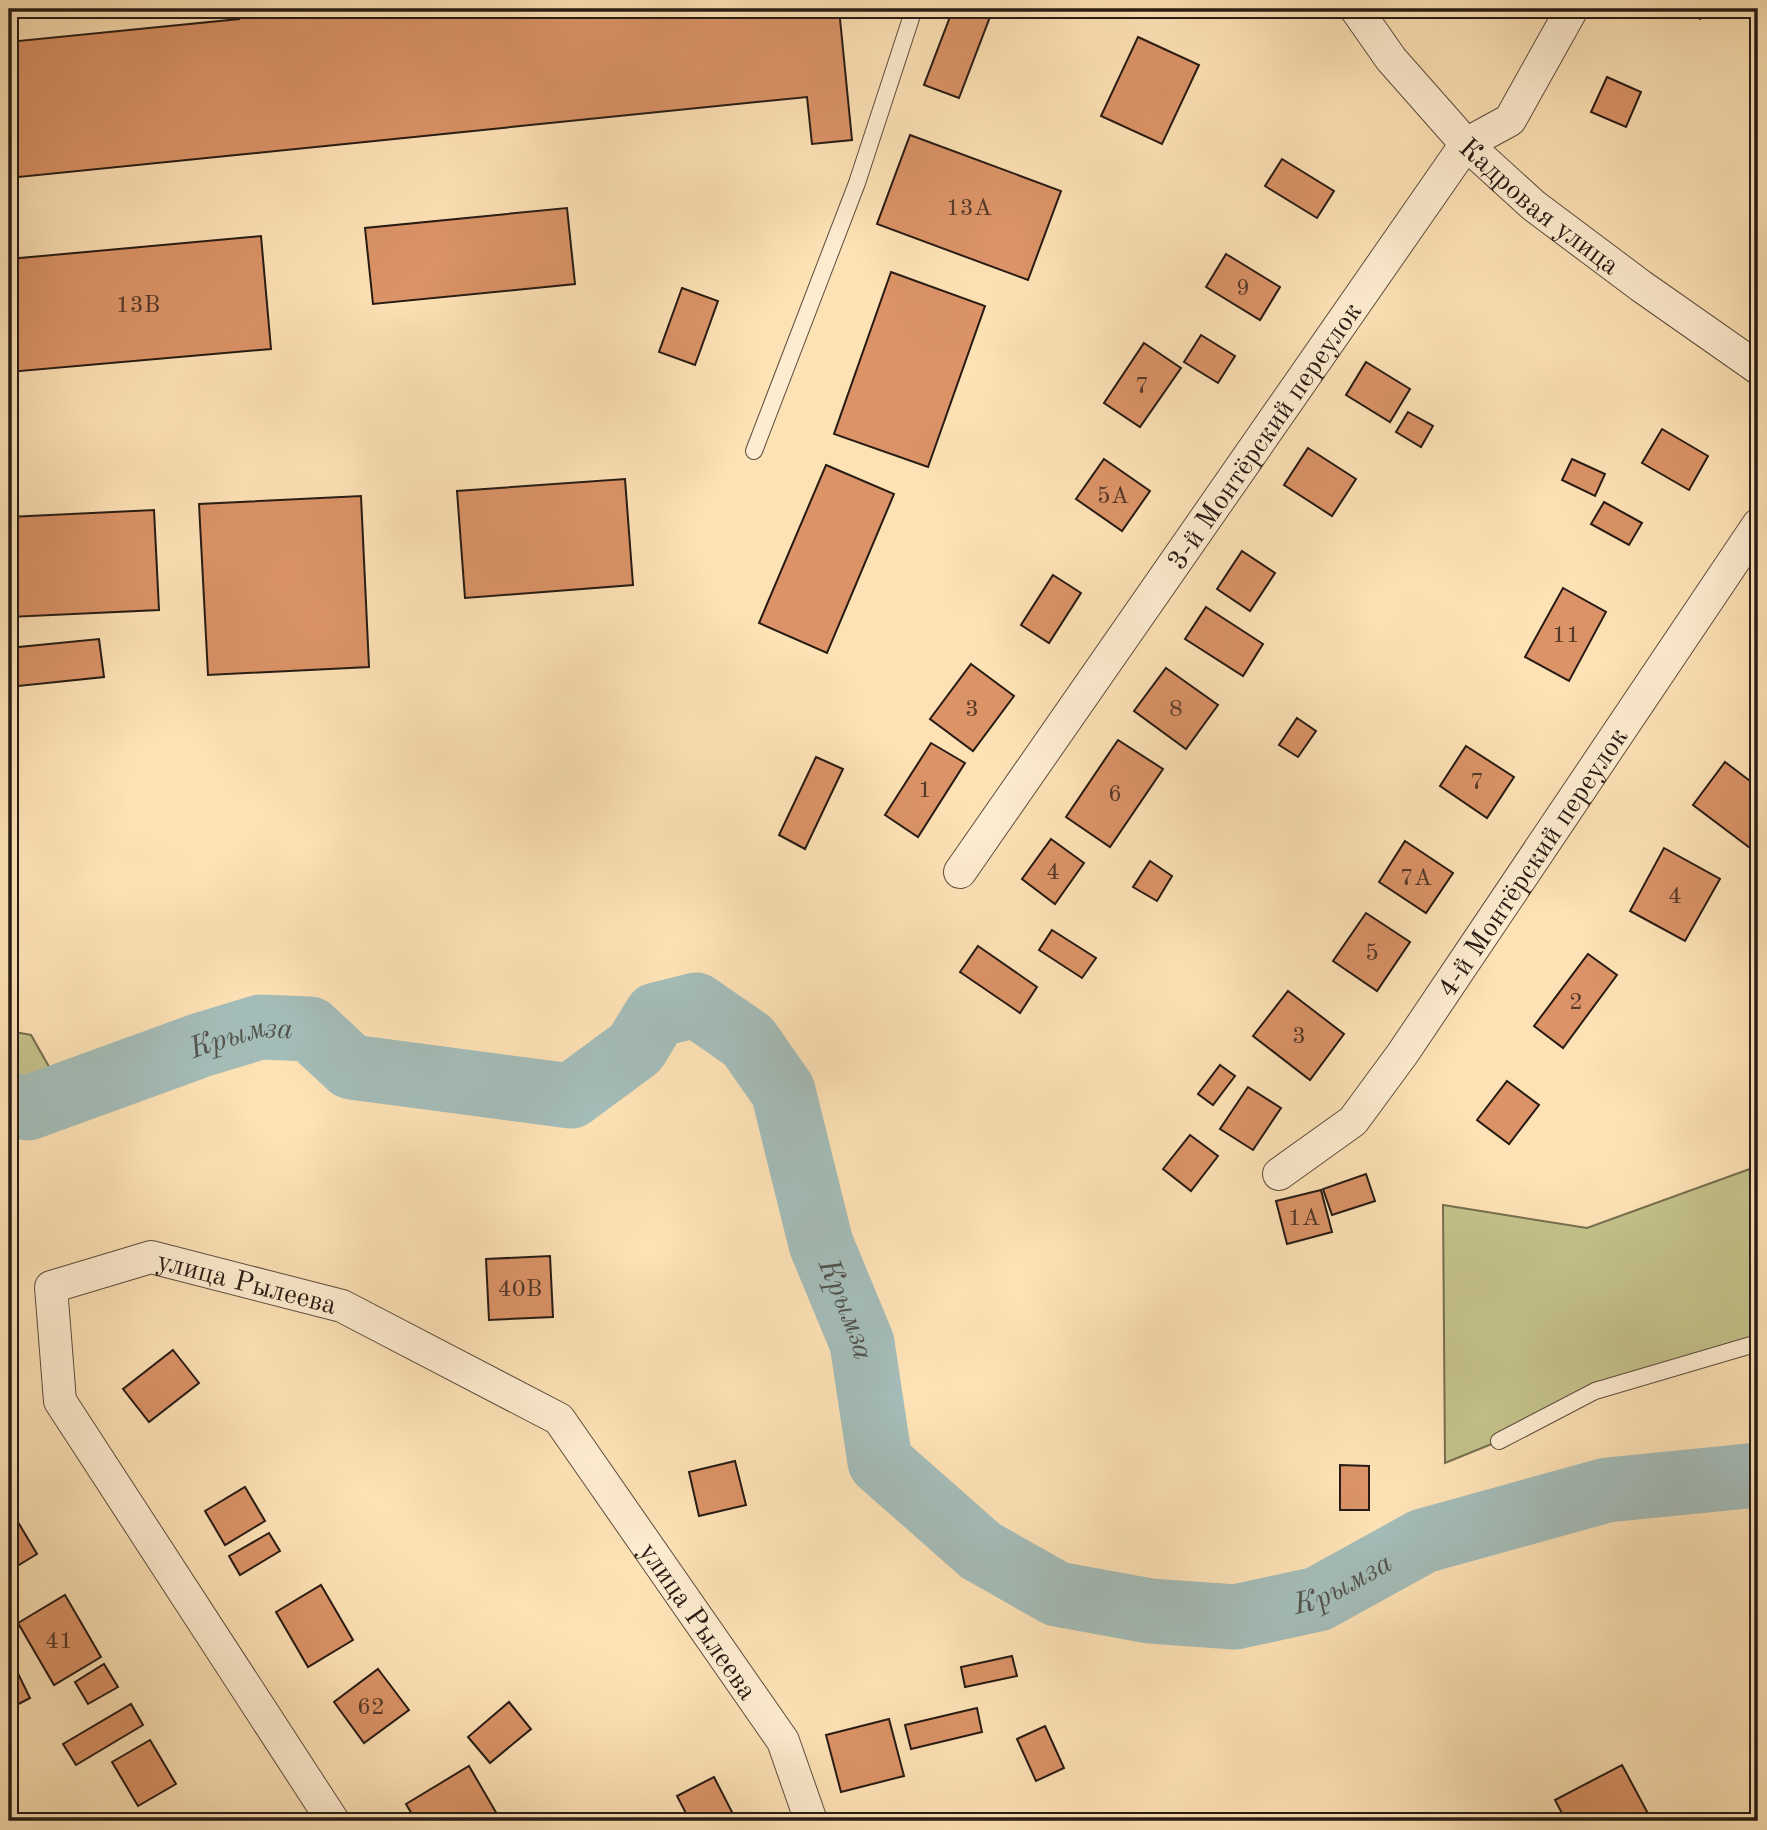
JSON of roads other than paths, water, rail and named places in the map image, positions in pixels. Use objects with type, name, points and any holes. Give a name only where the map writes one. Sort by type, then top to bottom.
[{"type":"street","name":"Кадровая улица","points":[[1356,9],[1391,59],[1466,144],[1533,205],[1641,286],[1758,368]]},
{"type":"street","name":"3-й Монтёрский переулок","points":[[960,872],[1466,144],[1510,120],[1572,9]]},
{"type":"street","name":"4-й Монтёрский переулок","points":[[1279,1174],[1353,1121],[1403,1053],[1758,525]]},
{"type":"street","name":"улица Рылеева","points":[[333,1821],[60,1401],[51,1287],[151,1257],[342,1306],[559,1419],[783,1741],[811,1821]]},
{"type":"lane","points":[[754,451],[857,183],[914,9]]},
{"type":"lane","points":[[1499,1441],[1595,1391],[1758,1343]]},
{"type":"waterway","name":"Крымза","points":[[9,1105],[28,1108],[201,1045],[260,1027],[310,1029],[351,1067],[571,1096],[636,1048],[656,1015],[696,1005],[748,1041],[783,1091],[821,1244],[862,1343],[880,1462],[981,1551],[1057,1594],[1150,1611],[1235,1617],[1318,1599],[1423,1541],[1607,1490],[1758,1475]]}]
